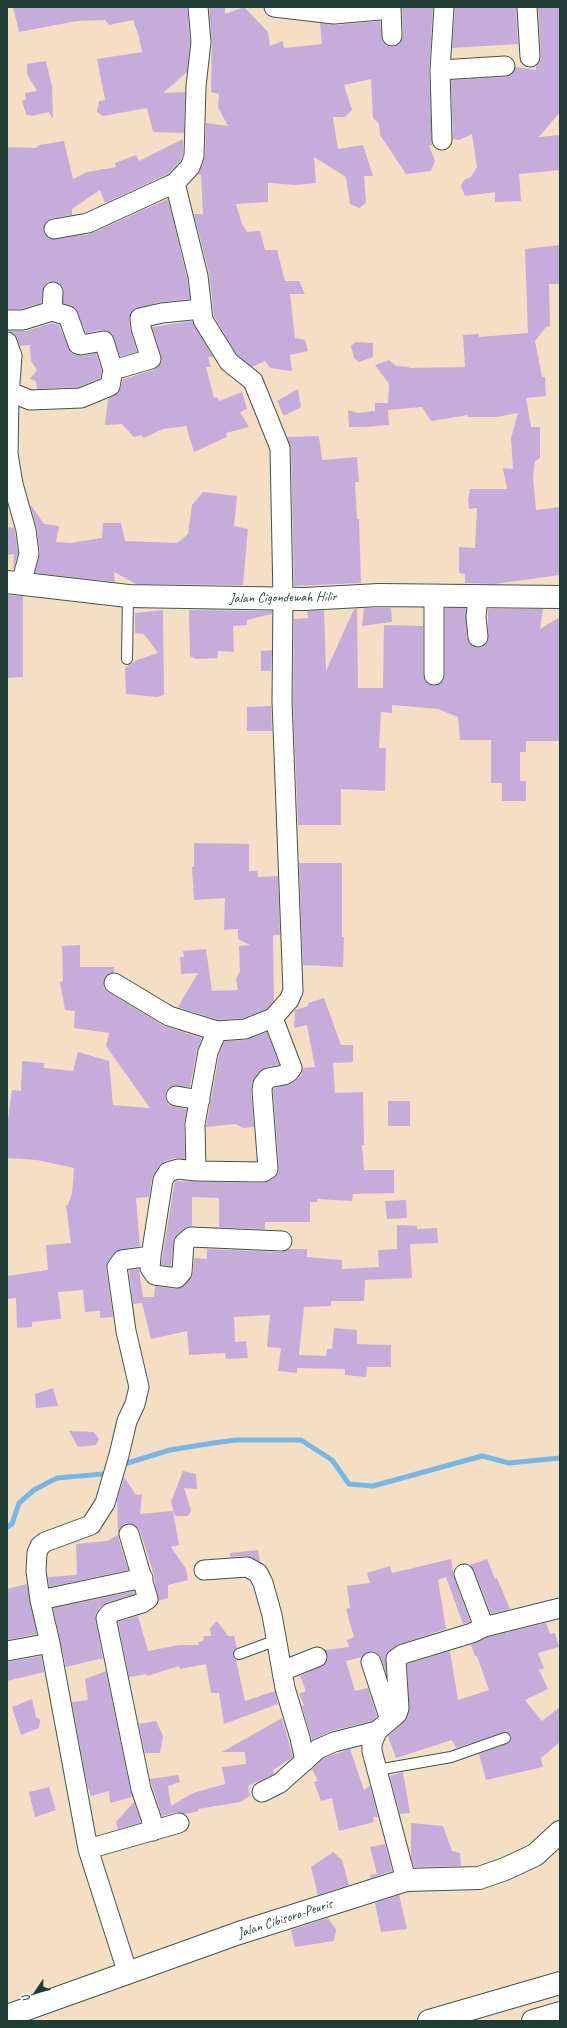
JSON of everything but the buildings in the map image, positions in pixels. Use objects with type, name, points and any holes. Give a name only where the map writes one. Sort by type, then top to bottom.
[{"type":"main road","name":"Jalan Cigondewah Hilir","points":[[14,583],[128,596],[283,599],[378,595],[560,597]]},
{"type":"main road","name":"Jalan Cibisoro-Peuris","points":[[7,2016],[128,1974],[239,1933],[406,1880],[479,1878],[505,1870],[535,1855],[560,1832]]},
{"type":"main road","points":[[429,2021],[560,1984]]},
{"type":"main road","points":[[533,2021],[560,2013]]},
{"type":"street","points":[[54,229],[88,223],[175,183],[190,167],[194,156],[196,86],[201,42],[198,7]]},
{"type":"street","points":[[274,7],[334,14],[391,8],[392,36]]},
{"type":"street","points":[[442,140],[440,70],[444,7]]},
{"type":"street","points":[[527,7],[530,57]]},
{"type":"street","points":[[440,70],[505,66]]},
{"type":"street","points":[[114,983],[169,1016],[217,1031],[245,1029],[273,1018],[290,1000],[293,991],[283,716],[283,599],[280,448],[253,381],[229,362],[203,320],[198,276],[175,183]]},
{"type":"street","points":[[52,292],[52,311]]},
{"type":"street","points":[[113,370],[151,359],[141,328],[140,318],[162,313],[201,309]]},
{"type":"street","points":[[7,320],[23,320],[52,311],[68,316],[78,344],[82,346],[104,341],[113,370],[110,386],[82,398],[30,400],[10,392]]},
{"type":"street","points":[[7,342],[12,356],[8,454],[13,484],[26,530],[29,554],[14,583]]},
{"type":"street","points":[[434,596],[434,675]]},
{"type":"street","points":[[478,596],[476,617],[478,637]]},
{"type":"street","points":[[273,1018],[292,1068],[290,1072],[284,1075],[268,1078],[263,1084],[262,1090],[268,1169],[263,1172],[196,1171],[185,1169],[172,1170],[168,1172],[163,1180],[150,1268],[155,1274],[177,1278],[182,1272],[184,1243],[192,1237],[282,1241]]},
{"type":"street","points":[[196,1171],[195,1124],[208,1052],[217,1031]]},
{"type":"street","points":[[176,1096],[200,1100]]},
{"type":"street","points":[[128,1974],[88,1849],[50,1643],[40,1600],[36,1571],[40,1546],[45,1542],[91,1525],[105,1503],[119,1455],[125,1427],[135,1404],[139,1386],[126,1331],[117,1267],[122,1260],[151,1256]]},
{"type":"street","points":[[129,1534],[148,1599],[146,1602],[110,1612],[106,1618],[141,1789],[151,1818],[153,1831]]},
{"type":"street","points":[[204,1570],[247,1567],[258,1573],[270,1609],[282,1671],[305,1761]]},
{"type":"street","points":[[464,1574],[484,1627]]},
{"type":"street","points":[[40,1600],[143,1578]]},
{"type":"street","points":[[262,1792],[280,1783],[318,1749],[383,1725],[397,1714],[399,1708],[396,1663],[397,1657],[472,1633],[484,1627],[560,1608]]},
{"type":"street","points":[[7,1651],[50,1643]]},
{"type":"street","points":[[282,1671],[317,1657]]},
{"type":"street","points":[[371,1662],[383,1725],[372,1744],[377,1770],[406,1880]]},
{"type":"street","points":[[88,1849],[179,1823]]},
{"type":"lane","points":[[127,659],[128,596]]},
{"type":"lane","points":[[239,1654],[277,1640]]},
{"type":"lane","points":[[377,1770],[451,1757],[505,1738]]},
{"type":"waterway","points":[[121,1465],[170,1450],[213,1443],[236,1440],[301,1440],[332,1460],[349,1484],[373,1486],[482,1456],[509,1463],[560,1458]]},
{"type":"waterway","points":[[7,1527],[12,1524],[19,1503],[34,1490],[57,1478],[103,1474],[109,1471]]}]
